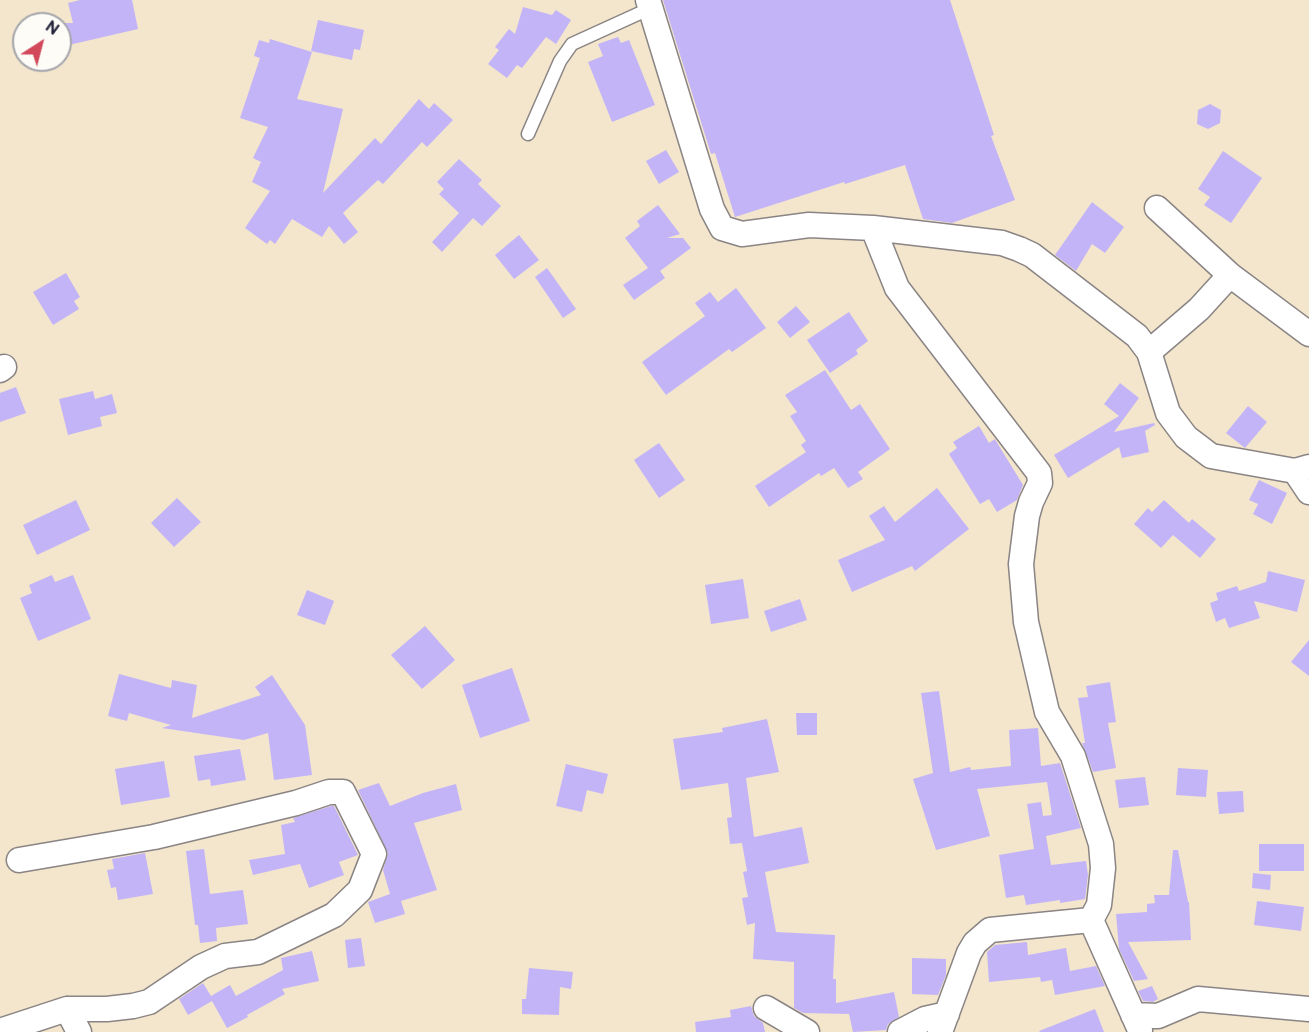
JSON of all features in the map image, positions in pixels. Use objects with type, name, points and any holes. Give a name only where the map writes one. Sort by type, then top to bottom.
[{"type":"street","points":[[649,4],[712,209],[722,228],[742,234],[808,225],[873,228],[1002,243],[1019,249],[1032,255],[1137,336],[1149,352],[1168,413],[1186,436],[1211,456],[1302,469],[1309,492]]},
{"type":"street","points":[[1157,207],[1230,275],[1309,334]]},
{"type":"street","points":[[873,228],[897,288],[1039,473],[1040,483],[1030,502],[1027,516],[1022,564],[1026,622],[1047,712],[1073,756],[1101,844],[1103,868],[1099,905],[1091,920]]},
{"type":"street","points":[[1149,352],[1199,309],[1230,275]]},
{"type":"street","points":[[0,1031],[67,1009],[107,1009],[149,1002],[201,967],[225,956],[258,952],[334,915],[360,890],[374,855],[343,792],[329,792],[296,803],[154,837],[19,860]]},
{"type":"street","points":[[900,1032],[925,1019],[944,1023],[969,953],[975,942],[990,930],[1091,920]]},
{"type":"street","points":[[1091,920],[1137,1024],[1198,999],[1309,1009]]},
{"type":"street","points":[[766,1008],[807,1032]]},
{"type":"street","points":[[67,1009],[80,1032]]},
{"type":"lane","points":[[528,134],[560,61],[572,44],[649,4]]},
{"type":"building","points":[[80,0],[132,0],[138,29],[72,44],[72,12],[68,3]]},
{"type":"building","points":[[663,0],[950,0],[994,135],[991,136],[1015,200],[952,223],[923,219],[905,165],[735,217],[715,153],[711,154]]},
{"type":"building","points":[[523,7],[552,15],[556,10],[571,20],[556,44],[546,37],[522,68],[517,65],[507,78],[488,64],[499,50],[495,47],[509,29],[515,34]]},
{"type":"building","points":[[318,20],[364,30],[360,50],[354,49],[352,60],[311,51]]},
{"type":"building","points":[[618,37],[621,43],[629,40],[655,105],[612,122],[588,62],[603,56],[598,44]]},
{"type":"building","points":[[270,39],[312,52],[297,99],[343,109],[323,193],[375,138],[381,144],[419,99],[429,109],[434,103],[453,120],[427,147],[422,142],[383,184],[378,180],[343,213],[358,232],[344,244],[329,226],[322,237],[292,219],[275,244],[270,240],[267,244],[245,228],[270,191],[252,182],[261,162],[253,158],[268,127],[240,118],[260,58],[254,56],[259,40],[269,43]]},
{"type":"building","points":[[1210,104],[1221,110],[1220,123],[1208,129],[1197,124],[1198,110]]},
{"type":"building","points":[[666,150],[679,172],[659,184],[646,161]]},
{"type":"building","points":[[1223,151],[1262,178],[1231,223],[1204,205],[1210,197],[1198,189]]},
{"type":"building","points":[[459,159],[482,180],[478,184],[501,206],[482,226],[473,218],[442,252],[432,242],[459,213],[439,194],[444,189],[437,182]]},
{"type":"building","points":[[1092,202],[1124,227],[1105,253],[1092,244],[1076,271],[1055,255]]},
{"type":"building","points":[[658,205],[680,234],[667,238],[683,238],[691,248],[660,271],[665,278],[634,300],[623,285],[648,268],[625,238],[640,226],[637,221]]},
{"type":"building","points":[[519,235],[539,260],[514,279],[495,255]]},
{"type":"building","points":[[547,268],[576,309],[563,318],[535,277]]},
{"type":"building","points":[[66,273],[80,297],[74,301],[79,309],[53,325],[33,292]]},
{"type":"building","points":[[736,288],[766,328],[732,352],[729,349],[666,395],[642,362],[705,316],[695,303],[710,292],[718,302]]},
{"type":"building","points":[[796,306],[810,322],[790,338],[777,322]]},
{"type":"building","points":[[849,312],[868,341],[856,350],[858,354],[830,373],[807,340]]},
{"type":"building","points":[[825,370],[851,410],[860,404],[890,449],[858,472],[863,479],[848,488],[834,468],[821,476],[819,473],[769,507],[755,486],[806,452],[801,445],[806,441],[790,416],[797,412],[785,395]]},
{"type":"building","points":[[1120,383],[1139,398],[1114,432],[1154,423],[1155,425],[1145,431],[1149,452],[1122,458],[1119,447],[1068,478],[1054,455],[1119,416],[1104,404]]},
{"type":"building","points":[[16,387],[26,413],[0,422],[0,393]]},
{"type":"building","points":[[93,391],[95,399],[112,394],[117,413],[100,417],[102,426],[68,435],[59,399]]},
{"type":"building","points":[[1248,406],[1267,422],[1245,448],[1226,433]]},
{"type":"building","points":[[979,426],[989,443],[995,439],[1023,485],[1017,500],[997,512],[989,499],[980,504],[949,454],[957,448],[953,442]]},
{"type":"building","points":[[659,443],[685,480],[659,498],[634,460]]},
{"type":"building","points":[[1259,480],[1287,493],[1272,524],[1253,514],[1258,504],[1249,500]]},
{"type":"building","points":[[937,488],[969,529],[915,571],[912,566],[852,592],[838,560],[885,540],[869,516],[884,506],[895,522]]},
{"type":"building","points":[[177,498],[201,522],[174,547],[151,523]]},
{"type":"building","points":[[76,500],[90,530],[37,555],[23,525]]},
{"type":"building","points":[[1164,500],[1189,523],[1192,519],[1216,539],[1200,558],[1173,535],[1161,548],[1134,524],[1148,508],[1152,512]]},
{"type":"building","points":[[1268,571],[1305,580],[1297,612],[1254,601],[1260,618],[1229,628],[1225,618],[1216,622],[1210,603],[1218,600],[1216,593],[1237,586],[1239,591],[1266,582]]},
{"type":"building","points":[[52,575],[55,582],[73,575],[91,619],[38,641],[20,598],[32,593],[29,585]]},
{"type":"building","points":[[743,579],[749,618],[711,624],[705,585]]},
{"type":"building","points":[[307,590],[334,601],[325,625],[297,615]]},
{"type":"building","points":[[800,599],[807,620],[771,632],[764,611]]},
{"type":"building","points":[[425,626],[455,660],[422,689],[391,655]]},
{"type":"building","points":[[1309,640],[1309,676],[1291,662]]},
{"type":"building","points":[[512,668],[530,721],[480,738],[462,685]]},
{"type":"building","points":[[119,674],[171,688],[172,680],[197,685],[192,718],[261,695],[255,687],[272,675],[305,725],[312,775],[274,780],[268,733],[244,740],[162,728],[171,725],[129,713],[127,721],[108,716]]},
{"type":"building","points":[[1110,682],[1116,722],[1108,723],[1116,768],[1093,772],[1082,743],[1085,743],[1078,698],[1088,697],[1086,686]]},
{"type":"building","points":[[939,691],[950,772],[970,767],[971,770],[1011,766],[1009,730],[1038,728],[1041,766],[1060,763],[1081,828],[1046,836],[1051,865],[1086,861],[1088,875],[1085,899],[1026,905],[1024,895],[1006,898],[999,855],[1034,849],[1027,804],[1041,802],[1043,816],[1052,815],[1047,782],[977,789],[990,836],[936,850],[913,779],[933,773],[921,693]]},
{"type":"building","points":[[796,713],[817,713],[817,735],[797,735]]},
{"type":"building","points":[[767,719],[779,772],[746,778],[754,837],[802,827],[809,863],[765,872],[776,932],[835,935],[833,979],[836,979],[836,1003],[894,992],[899,1017],[888,1024],[886,1030],[853,1032],[849,1014],[803,1013],[794,1008],[794,962],[753,959],[755,923],[747,925],[742,898],[748,897],[743,872],[747,871],[742,843],[730,844],[727,818],[732,817],[728,783],[681,790],[673,739],[723,732],[722,728]]},
{"type":"building","points":[[240,749],[246,780],[211,786],[210,779],[198,781],[194,756]]},
{"type":"building","points":[[164,761],[170,797],[121,805],[115,769]]},
{"type":"building","points":[[566,764],[608,774],[603,794],[587,790],[582,812],[556,806]]},
{"type":"building","points":[[1178,768],[1208,770],[1206,797],[1176,795]]},
{"type":"building","points":[[1145,777],[1149,805],[1119,808],[1115,780]]},
{"type":"building","points":[[379,783],[390,806],[423,793],[456,784],[462,810],[414,823],[437,890],[401,901],[405,914],[375,923],[368,902],[390,894],[383,870],[388,853],[358,790]]},
{"type":"building","points":[[1243,791],[1244,812],[1219,814],[1217,792]]},
{"type":"building","points":[[334,806],[358,855],[339,862],[344,875],[309,888],[300,864],[253,875],[249,860],[285,854],[281,825],[295,822],[293,818]]},
{"type":"building","points":[[1259,844],[1304,844],[1304,871],[1259,871]]},
{"type":"building","points":[[204,849],[210,894],[243,890],[248,924],[216,928],[217,941],[200,943],[198,925],[195,925],[186,851]]},
{"type":"building","points":[[1173,850],[1178,850],[1189,902],[1191,940],[1128,942],[1148,979],[1134,981],[1119,949],[1116,914],[1147,912],[1147,904],[1155,903],[1154,895],[1169,895]]},
{"type":"building","points":[[145,853],[153,894],[118,900],[116,887],[111,888],[107,870],[114,869],[112,859]]},
{"type":"building","points":[[1253,873],[1271,875],[1270,890],[1252,888]]},
{"type":"building","points":[[1257,901],[1304,907],[1301,931],[1254,925]]},
{"type":"building","points":[[361,938],[365,966],[348,968],[345,940]]},
{"type":"building","points":[[1027,942],[1028,955],[1066,948],[1070,971],[1096,966],[1105,986],[1055,995],[1052,980],[1041,982],[1040,977],[989,982],[987,952],[995,945]]},
{"type":"building","points":[[312,951],[319,981],[282,989],[285,994],[227,1028],[212,1001],[188,1015],[179,999],[203,983],[211,996],[230,985],[236,996],[283,970],[281,958]]},
{"type":"building","points":[[912,958],[946,959],[946,975],[938,995],[912,994]]},
{"type":"building","points":[[529,968],[573,972],[571,989],[560,987],[559,1015],[522,1014],[522,999],[526,999]]},
{"type":"building","points":[[1152,986],[1158,999],[1153,1002],[1143,1001],[1138,991]]},
{"type":"building","points":[[751,1006],[754,1016],[763,1023],[765,1032],[696,1032],[695,1022],[731,1017],[730,1010]]},
{"type":"building","points":[[1095,1009],[1104,1032],[1039,1031]]}]
